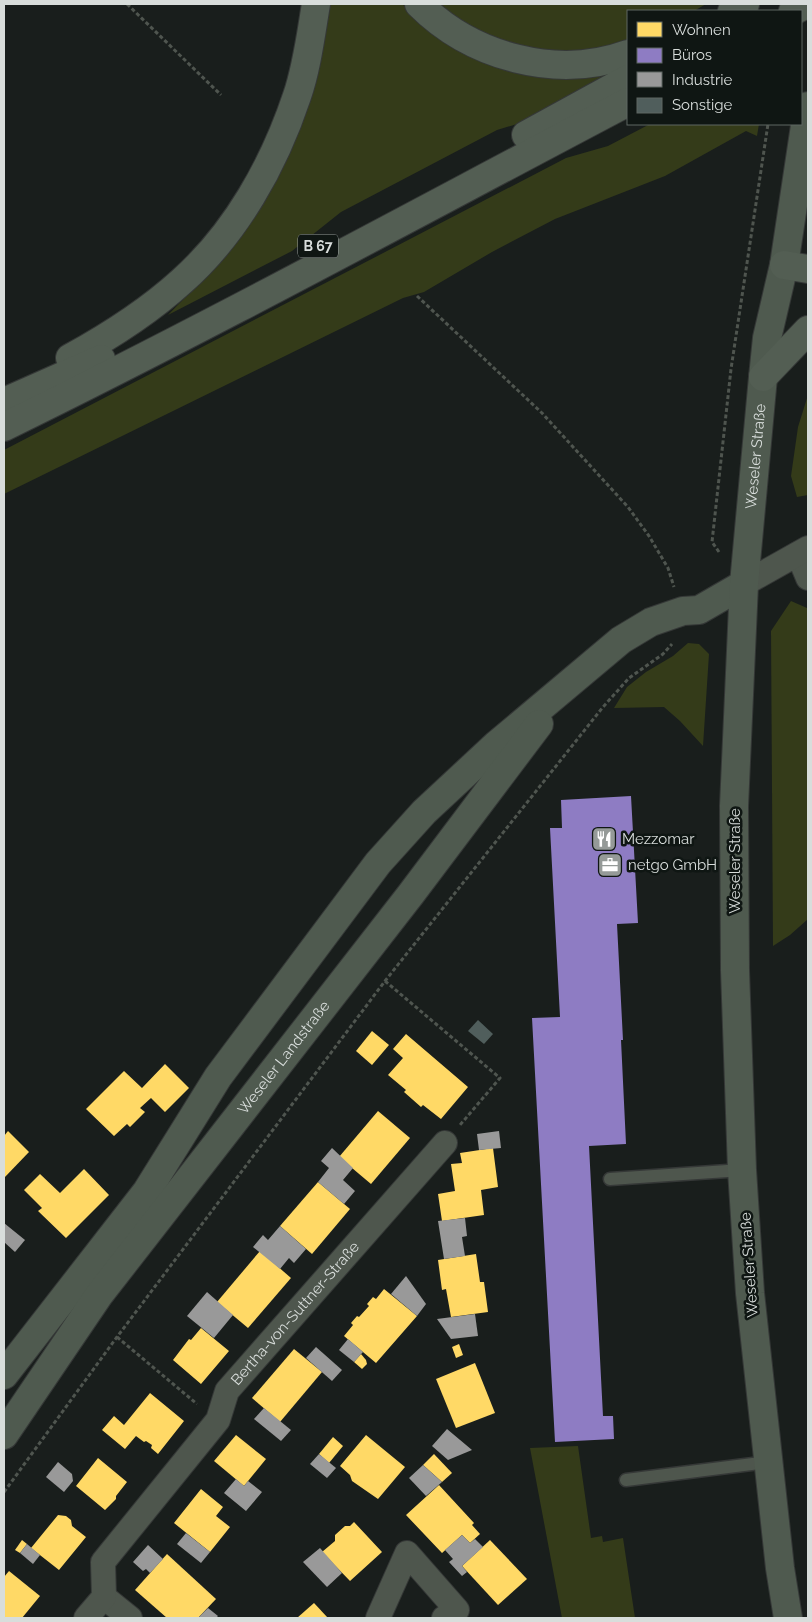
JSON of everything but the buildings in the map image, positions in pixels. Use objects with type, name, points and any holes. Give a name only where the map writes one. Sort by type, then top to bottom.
[{"type":"highway","points":[[4,395],[119,331],[183,280],[219,242],[243,210],[263,176],[282,137],[297,95],[312,31],[316,4]]},
{"type":"highway","points":[[419,4],[441,24],[465,39],[493,51],[529,62],[564,64],[597,62],[627,54]]},
{"type":"highway","points":[[796,10],[807,4]]},
{"type":"highway","name":"B 67","points":[[4,402],[92,364],[361,224],[627,80]]},
{"type":"highway","name":"B 67","points":[[4,427],[340,256],[627,103]]},
{"type":"highway","points":[[763,378],[808,330]]},
{"type":"street","name":"Weseler Straße","points":[[788,1618],[780,1568],[750,1293],[742,1170],[735,970],[734,806],[744,584],[767,338],[796,267],[808,106]]},
{"type":"street","points":[[744,584],[803,551],[808,578]]},
{"type":"street","name":"Weseler Landstraße","points":[[4,1374],[147,1191],[218,1077],[378,863],[424,812],[496,745],[621,640],[651,622],[677,613],[699,610],[744,584]]},
{"type":"street","name":"Weseler Landstraße","points":[[4,1436],[99,1295],[453,840],[569,685]]},
{"type":"street","points":[[424,812],[453,840]]},
{"type":"street","name":"Bertha-von-Suttner-Straße","points":[[104,1597],[102,1562],[218,1420],[228,1391],[445,1143]]},
{"type":"street","points":[[378,1618],[406,1553],[458,1610],[444,1618]]},
{"type":"street","points":[[86,1618],[104,1597],[130,1618]]},
{"type":"lane","points":[[610,1179],[742,1170]]},
{"type":"lane","points":[[626,1480],[768,1462]]},
{"type":"path","points":[[127,4],[221,96]]},
{"type":"path","points":[[4,1492],[117,1337],[385,981],[603,707],[629,678],[663,654],[674,642],[677,613],[674,586],[668,568],[649,536],[628,508],[542,413],[417,296]]},
{"type":"path","points":[[385,981],[500,1078],[445,1143]]},
{"type":"path","points":[[117,1337],[218,1420]]},
{"type":"green space","points":[[328,4],[402,4],[444,40],[627,68],[537,118],[497,130],[341,212],[292,251],[168,315],[206,276]]},
{"type":"green space","points":[[437,4],[706,4],[696,10],[627,10],[627,43],[572,55],[522,50],[479,33]]},
{"type":"green space","points":[[648,125],[759,125],[757,136],[746,131],[665,176],[555,219],[492,252],[424,292],[403,298],[4,494],[4,450],[566,158],[608,146]]},
{"type":"green space","points":[[808,395],[808,495],[797,497],[791,476],[798,427]]},
{"type":"green space","points":[[791,601],[807,608],[808,611],[808,919],[790,935],[773,946],[771,631]]},
{"type":"green space","points":[[688,643],[699,644],[709,654],[703,746],[664,707],[614,708],[627,687],[646,672],[673,656]]},
{"type":"green space","points":[[578,1446],[591,1538],[602,1536],[603,1542],[623,1538],[635,1618],[562,1618],[530,1448]]},
{"type":"place","name":"Mezzomar","points":[[604,839]]},
{"type":"place","name":"netgo GmbH","points":[[610,865]]}]
